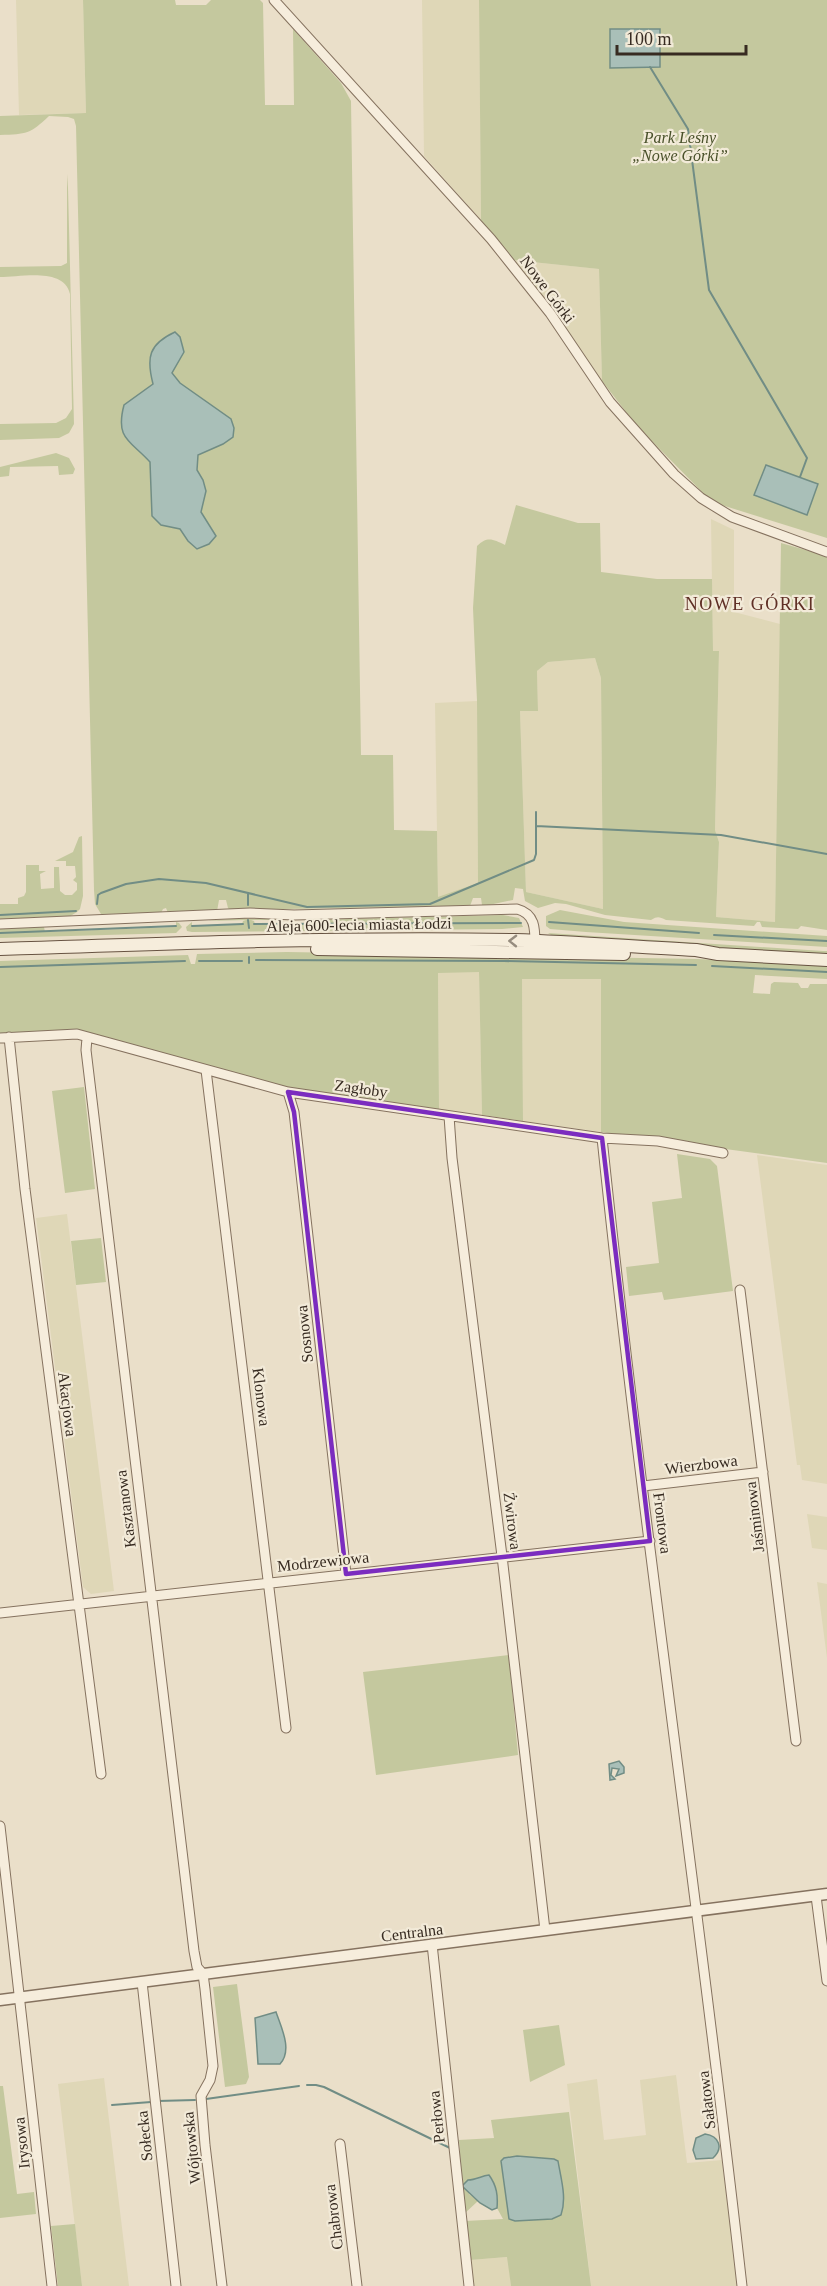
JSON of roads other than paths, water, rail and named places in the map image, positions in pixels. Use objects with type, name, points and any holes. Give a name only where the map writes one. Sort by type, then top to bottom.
[{"type":"main road","name":"Aleja 600-lecia miasta Łodzi","points":[[0,949],[301,941],[696,950],[718,954],[827,960]]},
{"type":"main road","name":"Aleja 600-lecia miasta Łodzi","points":[[0,957],[298,949],[535,947]]},
{"type":"street","name":"Nowe Górki","points":[[274,0],[491,239],[550,314],[610,402],[674,474],[701,498],[732,517],[827,552]]},
{"type":"street","points":[[0,924],[250,913],[294,915],[510,908],[524,911],[532,918],[535,928],[535,947]]},
{"type":"street","name":"Zagłoby","points":[[4,1037],[68,1034],[288,1092],[602,1138],[658,1141],[723,1153]]},
{"type":"street","name":"Akacjowa","points":[[4,1037],[101,1774]]},
{"type":"street","name":"Kasztanowa","points":[[87,1038],[86,1050],[194,1951],[197,1967],[203,1974]]},
{"type":"street","name":"Klonowa","points":[[206,1070],[286,1728]]},
{"type":"street","name":"Sosnowa","points":[[288,1092],[294,1112],[346,1574]]},
{"type":"street","name":"Żwirowa","points":[[449,1116],[452,1158],[502,1556],[545,1930]]},
{"type":"street","name":"Frontowa","points":[[602,1138],[622,1332],[696,1912]]},
{"type":"street","name":"Jaśminowa","points":[[740,1290],[796,1741]]},
{"type":"street","name":"Wierzbowa","points":[[643,1486],[764,1472]]},
{"type":"street","name":"Modrzewiowa","points":[[0,1612],[650,1541]]},
{"type":"street","name":"Irysowa","points":[[0,1826],[52,2286]]},
{"type":"street","points":[[821,1895],[827,1981]]},
{"type":"street","name":"Centralna","points":[[0,2000],[821,1895]]},
{"type":"street","name":"Sałatowa","points":[[696,1912],[742,2286]]},
{"type":"street","name":"Perłowa","points":[[432,1944],[469,2286]]},
{"type":"street","name":"Wójtowska","points":[[203,1974],[213,2066],[210,2080],[201,2096],[222,2286]]},
{"type":"street","name":"Sołecka","points":[[142,1982],[176,2286]]},
{"type":"street","name":"Chabrowa","points":[[340,2144],[357,2286]]},
{"type":"water","points":[[610,29],[660,29],[660,67],[610,68]]},
{"type":"water","points":[[175,332],[180,337],[184,352],[172,373],[180,383],[231,419],[234,428],[233,437],[198,455],[197,470],[206,491],[201,512],[216,536],[209,544],[197,549],[180,529],[161,525],[152,516],[150,462],[126,438],[121,425],[124,405],[153,384],[150,366],[152,352],[160,341]]},
{"type":"water","points":[[766,465],[818,484],[807,515],[754,495]]},
{"type":"water","points":[[619,1761],[624,1767],[624,1773],[616,1776],[619,1769],[612,1768],[611,1775],[615,1779],[610,1780],[609,1764]]},
{"type":"water","points":[[276,2012],[285,2038],[284,2058],[280,2064],[258,2064],[255,2018]]},
{"type":"water","points":[[705,2134],[717,2140],[718,2150],[713,2158],[696,2159],[693,2150],[696,2138]]},
{"type":"water","points":[[517,2156],[558,2161],[563,2195],[561,2215],[552,2219],[515,2221],[509,2219],[501,2161],[504,2158]]},
{"type":"water","points":[[489,2175],[497,2195],[497,2208],[492,2210],[480,2203],[462,2186],[468,2180]]},
{"type":"waterway","points":[[650,67],[688,129],[709,290],[807,458],[800,477]]},
{"type":"waterway","points":[[97,904],[98,895],[101,893],[126,884],[159,879],[206,883],[307,907],[430,904],[534,860],[536,812]]},
{"type":"waterway","points":[[536,826],[721,835],[827,854]]},
{"type":"waterway","points":[[248,893],[248,905]]},
{"type":"waterway","points":[[0,915],[76,911]]},
{"type":"waterway","points":[[248,920],[249,928]]},
{"type":"waterway","points":[[549,922],[699,933]]},
{"type":"waterway","points":[[254,924],[521,923]]},
{"type":"waterway","points":[[192,926],[243,924]]},
{"type":"waterway","points":[[0,933],[176,926]]},
{"type":"waterway","points":[[714,935],[827,941]]},
{"type":"waterway","points":[[249,957],[249,963]]},
{"type":"waterway","points":[[256,960],[504,961],[696,965]]},
{"type":"waterway","points":[[0,967],[185,961]]},
{"type":"waterway","points":[[199,961],[242,961]]},
{"type":"waterway","points":[[712,966],[827,972]]},
{"type":"waterway","points":[[307,2085],[324,2087],[450,2148]]},
{"type":"waterway","points":[[206,2099],[299,2086]]},
{"type":"waterway","points":[[158,2101],[195,2100]]},
{"type":"waterway","points":[[112,2105],[151,2102]]},
{"type":"district","name":"NOWE GÓRKI","points":[[750,604]]},
{"type":"park label","name":"Park Leśny „Nowe Górki”","points":[[680,146]]}]
